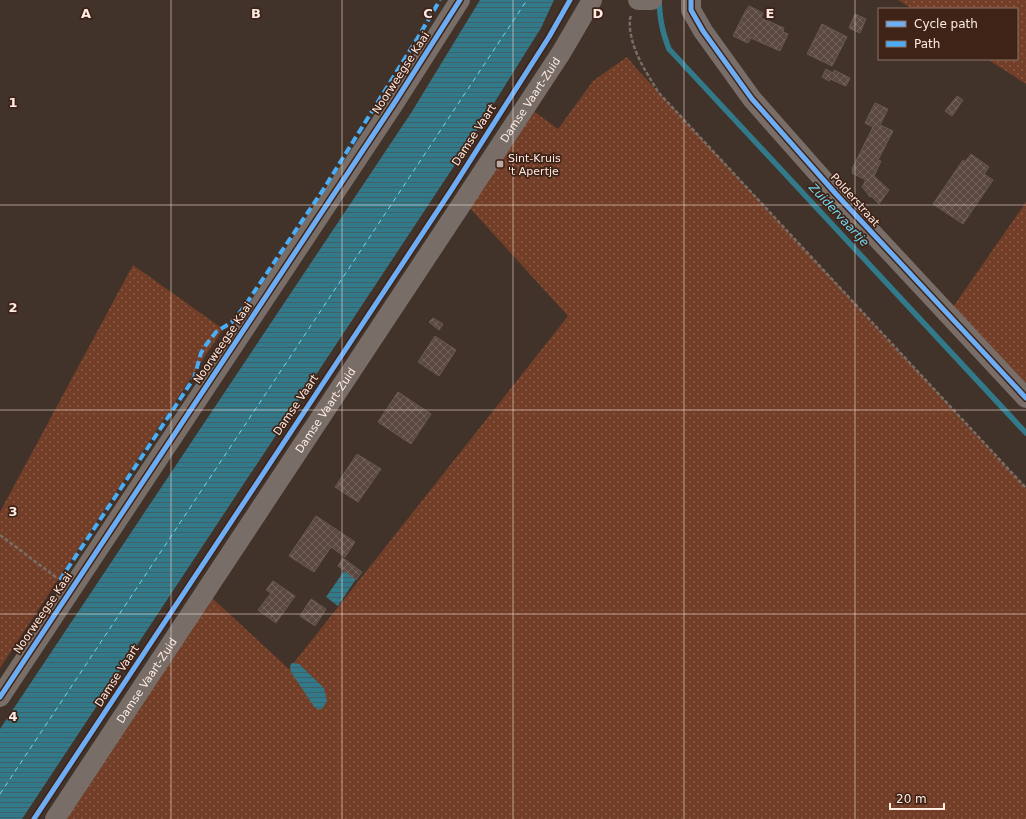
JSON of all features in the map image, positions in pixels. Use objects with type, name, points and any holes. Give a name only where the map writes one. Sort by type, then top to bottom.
[{"type":"street","name":"Noorweegse Kaai","points":[[0,697],[390,109],[460,0]]},
{"type":"street","name":"Damse Vaart-Zuid","points":[[55,819],[561,53],[592,0]]},
{"type":"street","name":"Polderstraat","points":[[691,0],[691,10],[703,32],[752,99],[836,194],[1026,398]]},
{"type":"path","points":[[643,0],[630,20],[632,40],[642,67],[659,93],[1026,488]]},
{"type":"path","points":[[0,535],[71,589]]},
{"type":"shaded area","points":[[898,0],[1026,0],[1026,84],[989,60],[1018,60],[1018,8],[910,8]]},
{"type":"shaded area","points":[[627,57],[1026,488],[1026,819],[63,819],[211,597],[289,669],[568,316],[468,206],[532,110],[558,129],[593,81]]},
{"type":"shaded area","points":[[1026,202],[1026,384],[953,307]]},
{"type":"shaded area","points":[[133,265],[223,329],[0,668],[0,512]]},
{"type":"water","points":[[480,0],[554,0],[541,28],[466,148],[22,819],[0,819],[0,729],[411,113]]},
{"type":"water","points":[[344,571],[356,579],[338,606],[326,597]]},
{"type":"water","points":[[292,663],[299,664],[324,688],[327,701],[322,709],[317,709],[313,705],[291,672],[290,666]]},
{"type":"building","points":[[749,6],[763,13],[761,18],[784,28],[783,32],[788,34],[780,51],[751,38],[748,43],[733,36]]},
{"type":"building","points":[[855,14],[866,19],[860,33],[849,28]]},
{"type":"building","points":[[822,24],[847,37],[832,66],[807,54]]},
{"type":"building","points":[[826,69],[833,73],[834,70],[850,78],[846,86],[830,79],[829,81],[822,77]]},
{"type":"building","points":[[957,96],[963,100],[952,116],[945,111]]},
{"type":"building","points":[[875,103],[888,109],[880,125],[893,131],[878,160],[881,161],[874,176],[889,190],[879,204],[868,195],[862,187],[866,180],[852,173],[852,169],[873,127],[865,123]]},
{"type":"building","points":[[971,154],[989,167],[984,174],[993,180],[963,224],[933,204],[963,160],[965,162]]},
{"type":"building","points":[[433,318],[443,324],[439,330],[429,322]]},
{"type":"building","points":[[435,336],[456,350],[439,376],[418,362]]},
{"type":"building","points":[[398,392],[431,414],[411,444],[378,422]]},
{"type":"building","points":[[357,454],[381,469],[358,502],[335,487]]},
{"type":"building","points":[[316,516],[355,542],[345,557],[331,547],[314,572],[289,556]]},
{"type":"building","points":[[343,558],[362,572],[356,580],[338,566]]},
{"type":"building","points":[[273,581],[295,596],[276,623],[258,610],[271,593],[266,590]]},
{"type":"building","points":[[311,599],[326,609],[315,626],[300,616]]},
{"type":"waterway","name":"Zuidervaartje","points":[[659,0],[662,25],[669,49],[1026,433]]},
{"type":"ferry route","points":[[0,794],[527,0]]},
{"type":"marked path","points":[[60,580],[194,378],[201,353],[206,345],[216,332],[232,322],[244,307],[323,190],[440,0]]},
{"type":"cycle path","points":[[0,697],[395,102],[460,0]]},
{"type":"cycle path","name":"Damse Vaart","points":[[34,819],[452,189],[549,37],[570,0]]},
{"type":"cycle path","points":[[691,0],[691,10],[703,31],[752,99],[836,194],[1026,398]]},
{"type":"place","name":"Sint-Kruis 't Apertje","points":[[500,164]]}]
